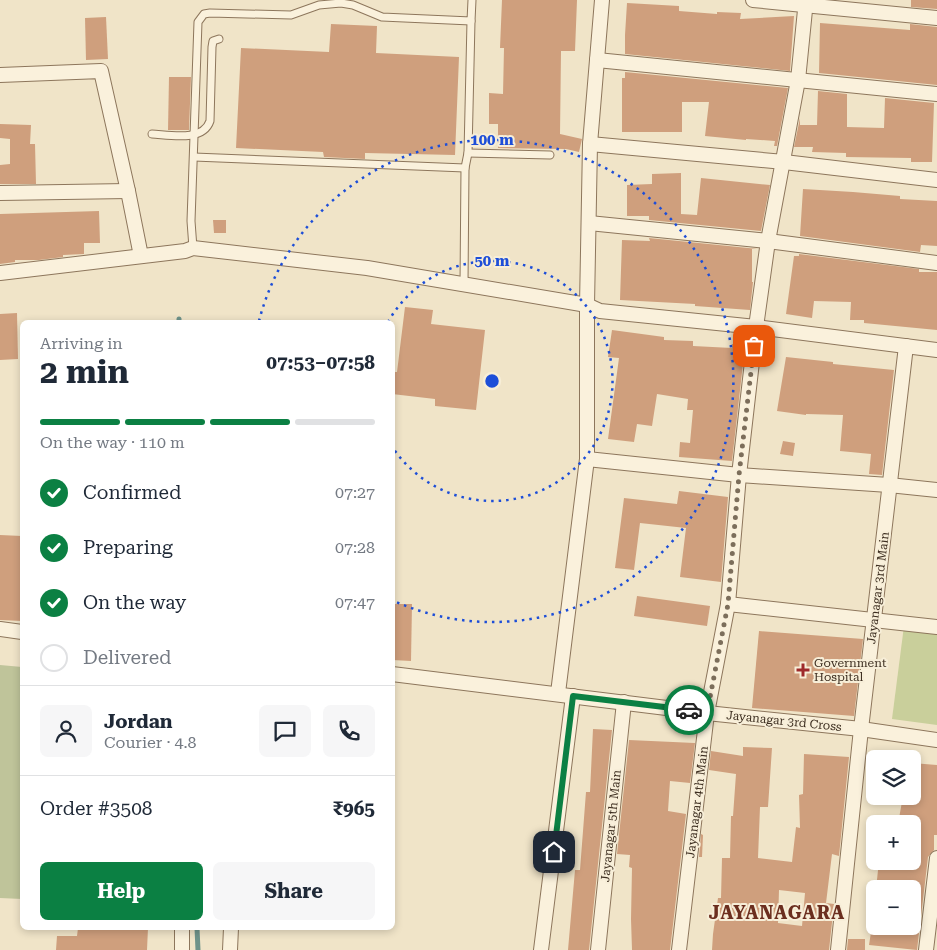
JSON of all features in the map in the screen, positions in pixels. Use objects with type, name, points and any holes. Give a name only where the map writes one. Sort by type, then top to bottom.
[{"type":"street","points":[[558,693],[587,459],[586,305],[590,144],[602,0]]},
{"type":"street","points":[[753,0],[806,3],[937,18]]},
{"type":"street","name":"Jayanagar 4th Main","points":[[679,950],[707,713],[728,604],[739,475],[756,327],[768,241],[798,80],[806,3]]},
{"type":"street","points":[[597,60],[937,94]]},
{"type":"street","points":[[0,75],[101,71],[144,255]]},
{"type":"street","points":[[590,144],[784,162],[937,180]]},
{"type":"street","points":[[0,193],[128,191]]},
{"type":"street","points":[[589,223],[768,241],[937,263]]},
{"type":"street","points":[[0,273],[189,250],[367,268],[586,305],[600,311],[756,327],[937,350]]},
{"type":"street","name":"Jayanagar 3rd Main","points":[[838,950],[906,346]]},
{"type":"street","points":[[587,459],[739,475],[937,490]]},
{"type":"street","points":[[728,604],[937,627]]},
{"type":"street","points":[[0,629],[20,632]]},
{"type":"street","name":"Jayanagar 3rd Cross","points":[[395,674],[558,693],[707,713],[862,728],[937,740]]},
{"type":"street","points":[[541,950],[573,696]]},
{"type":"street","name":"Jayanagar 5th Main","points":[[598,950],[624,702]]},
{"type":"street","points":[[926,950],[937,858]]},
{"type":"street","points":[[182,930],[182,950]]},
{"type":"street","points":[[230,950],[231,930]]},
{"type":"lane","points":[[464,284],[472,0]]},
{"type":"lane","points":[[189,250],[198,22],[204,14],[210,12],[291,15],[319,5],[353,4],[382,17],[471,21]]},
{"type":"lane","points":[[152,134],[194,135],[207,128],[210,122],[212,47],[213,41],[219,39]]},
{"type":"lane","points":[[468,153],[550,155]]},
{"type":"lane","points":[[194,157],[466,168]]},
{"type":"green space","points":[[905,618],[937,621],[937,725],[892,719]]},
{"type":"green space","points":[[0,665],[20,667],[20,899],[0,898]]},
{"type":"building","points":[[502,0],[577,0],[575,51],[561,51],[560,134],[582,139],[579,152],[566,149],[498,148],[498,124],[489,124],[489,93],[503,94],[504,48],[500,48]]},
{"type":"building","points":[[911,0],[937,0],[937,9],[911,7]]},
{"type":"building","points":[[627,3],[679,6],[679,11],[717,14],[717,12],[741,13],[740,19],[794,16],[790,71],[625,54]]},
{"type":"building","points":[[106,17],[108,59],[86,60],[85,18]]},
{"type":"building","points":[[820,23],[910,30],[910,24],[937,27],[937,85],[819,73]]},
{"type":"building","points":[[331,24],[377,26],[376,53],[459,57],[455,155],[365,153],[365,159],[324,157],[323,152],[236,148],[241,48],[329,52]]},
{"type":"building","points":[[625,72],[788,88],[777,146],[774,146],[775,141],[705,136],[709,102],[682,102],[682,132],[622,132],[622,78],[625,78]]},
{"type":"building","points":[[169,77],[191,77],[189,130],[168,130]]},
{"type":"building","points":[[818,91],[847,94],[847,127],[884,128],[885,98],[934,103],[932,162],[911,162],[911,158],[846,157],[846,153],[812,152],[813,147],[794,147],[800,118],[800,125],[817,125]]},
{"type":"building","points":[[0,124],[31,125],[30,144],[35,144],[36,184],[0,184],[0,165],[10,164],[10,139],[0,138]]},
{"type":"building","points":[[681,173],[681,214],[697,215],[701,178],[770,185],[761,231],[649,220],[649,216],[627,216],[627,185],[652,184],[652,174]]},
{"type":"building","points":[[803,189],[900,196],[900,199],[937,201],[937,246],[921,245],[920,252],[800,236]]},
{"type":"building","points":[[99,211],[100,243],[84,243],[84,254],[63,255],[63,257],[39,260],[15,260],[15,262],[0,264],[0,214]]},
{"type":"building","points":[[213,220],[226,220],[226,233],[214,233]]},
{"type":"building","points":[[649,238],[758,249],[752,249],[753,282],[750,310],[695,306],[695,304],[620,300],[622,240],[650,241]]},
{"type":"building","points":[[799,254],[919,269],[919,272],[937,272],[937,330],[864,323],[864,320],[850,320],[851,302],[814,301],[812,318],[786,314],[794,256],[799,256]]},
{"type":"building","points":[[405,307],[433,310],[431,324],[485,330],[476,410],[435,406],[435,399],[395,394],[395,372],[397,372]]},
{"type":"building","points":[[17,313],[18,359],[0,360],[0,314]]},
{"type":"building","points":[[612,330],[664,337],[664,340],[693,341],[693,346],[732,348],[732,344],[745,346],[732,461],[679,457],[680,442],[690,443],[693,410],[687,410],[688,399],[657,394],[652,426],[637,424],[634,442],[608,439],[619,358],[608,357]]},
{"type":"building","points":[[786,357],[894,370],[882,475],[869,474],[871,454],[840,451],[843,415],[806,415],[777,411]]},
{"type":"building","points":[[783,441],[795,443],[793,456],[780,454]]},
{"type":"building","points":[[679,491],[728,497],[721,582],[680,577],[686,528],[640,523],[634,570],[615,568],[624,498],[677,504]]},
{"type":"building","points":[[0,535],[20,536],[20,621],[0,620]]},
{"type":"building","points":[[637,596],[710,606],[707,626],[634,616]]},
{"type":"building","points":[[395,604],[412,604],[411,661],[395,660]]},
{"type":"building","points":[[759,631],[863,639],[854,716],[752,708]]},
{"type":"building","points":[[593,729],[612,730],[589,950],[568,950],[575,870],[580,870],[586,792],[590,792]]},
{"type":"building","points":[[629,740],[695,743],[690,783],[670,781],[668,811],[686,814],[670,950],[632,950],[632,868],[629,867],[630,855],[617,854]]},
{"type":"building","points":[[743,747],[772,748],[768,807],[760,807],[758,858],[792,862],[796,827],[800,828],[799,795],[803,794],[804,754],[849,757],[839,856],[832,854],[826,903],[834,904],[829,950],[712,950],[718,898],[721,898],[722,858],[730,858],[731,816],[733,816],[736,774],[709,770],[711,751],[743,756]],"holes":[[[779,890],[805,893],[802,926],[778,923]]]},
{"type":"building","points":[[921,764],[937,765],[937,835],[934,835],[934,850],[928,857],[921,916],[921,880],[877,880],[878,870],[921,870],[921,815],[900,815],[901,805],[921,805]]},
{"type":"building","points":[[701,834],[703,835],[702,857],[699,857]]},
{"type":"building","points":[[78,930],[148,930],[147,950],[56,950],[57,936],[77,936]]},
{"type":"building","points":[[871,935],[919,935],[917,950],[869,945]]},
{"type":"building","points":[[848,939],[865,939],[865,950],[847,950]]},
{"type":"waterway","points":[[197,930],[198,950]]},
{"type":"way so far","points":[[689,710],[707,713],[728,604],[739,475],[754,346]]},
{"type":"place","name":"Government Hospital","points":[[803,670]]},
{"type":"district","name":"JAYANAGARA","points":[[777,913]]},
{"type":"route","points":[[554,852],[573,696],[689,710]]}]
